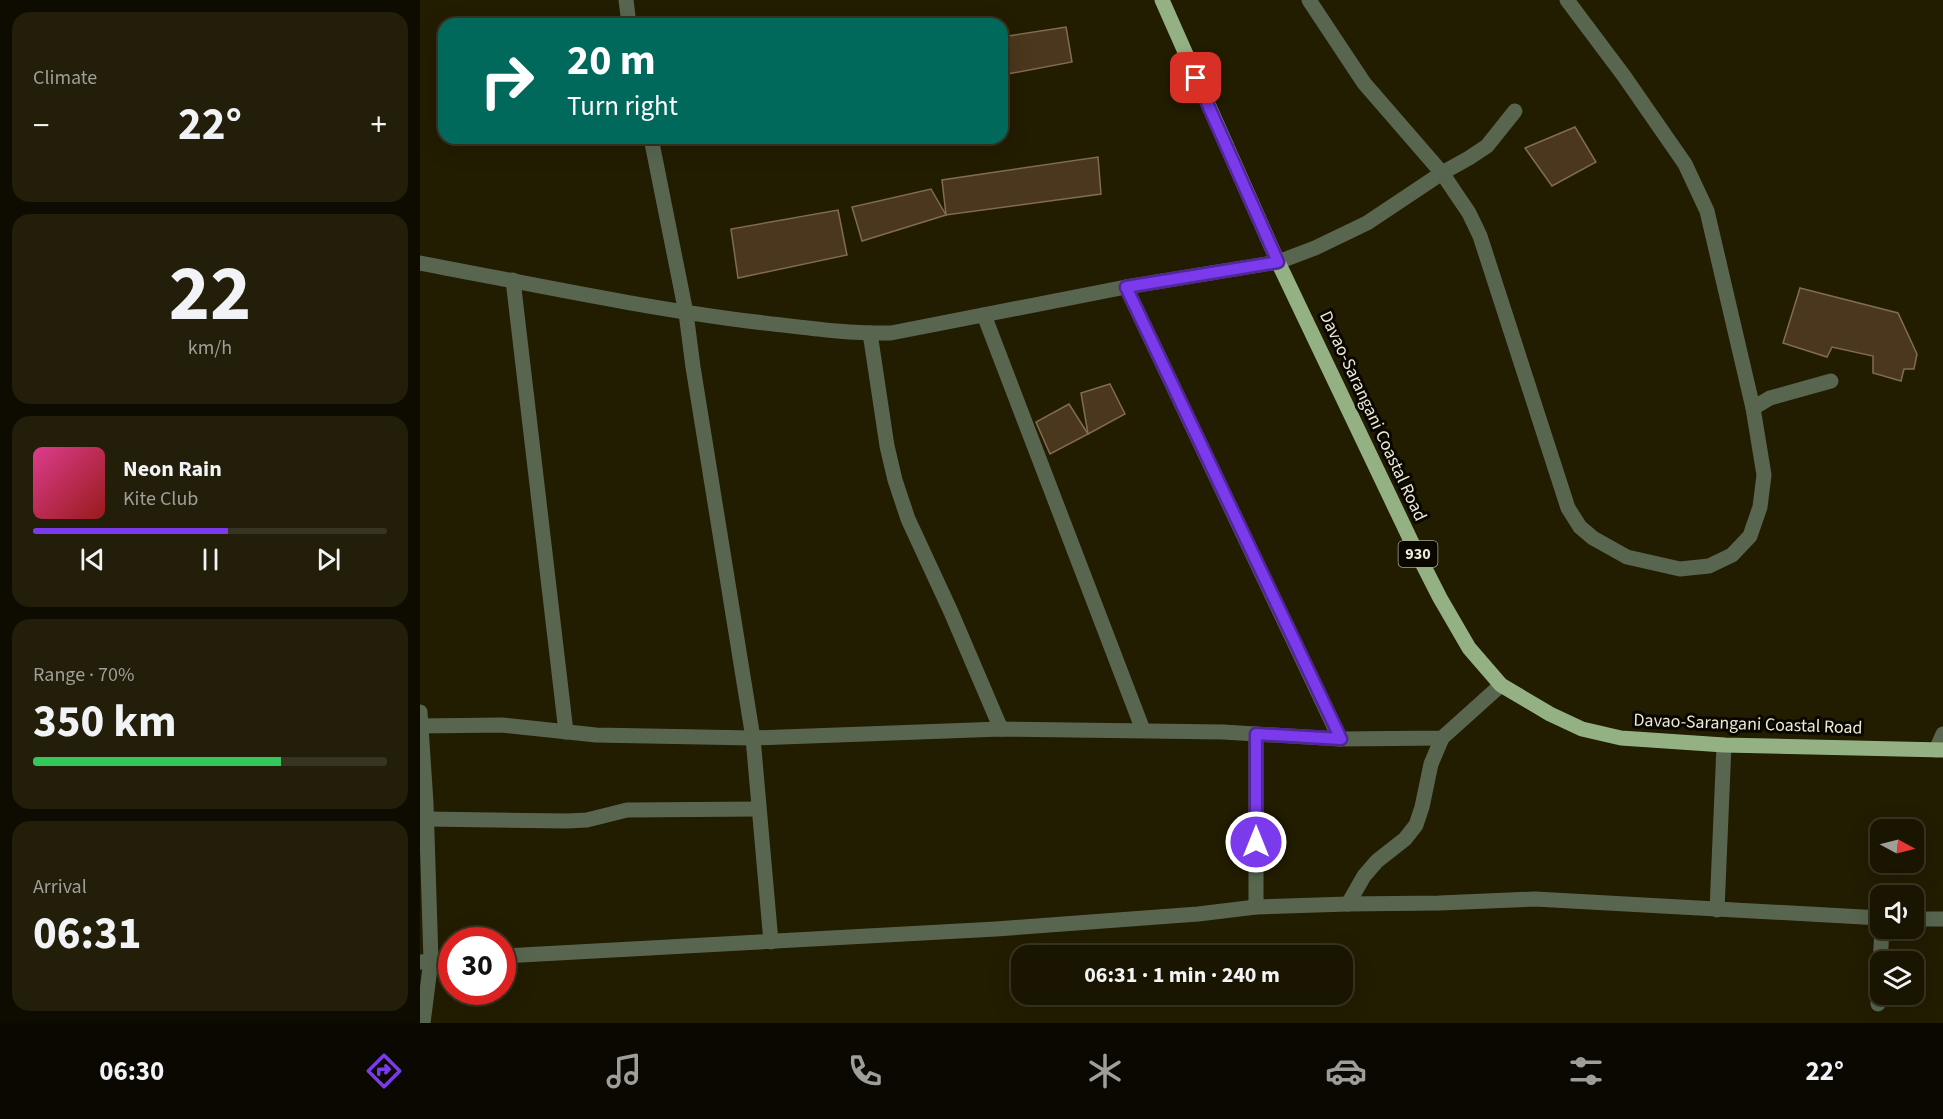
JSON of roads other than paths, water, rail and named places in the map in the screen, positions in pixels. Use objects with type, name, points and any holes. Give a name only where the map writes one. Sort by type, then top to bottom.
[{"type":"main road","name":"Davao-Sarangani Coastal Road","points":[[1162,0],[1278,262],[1440,598],[1469,648],[1501,685],[1550,714],[1582,729],[1621,738],[1724,745],[1939,750]]},
{"type":"street","points":[[626,0],[628,18]]},
{"type":"street","points":[[1309,0],[1364,83],[1442,173],[1469,213],[1480,236],[1568,508],[1580,526],[1593,538],[1627,557],[1680,569],[1709,566],[1732,555],[1750,536],[1760,507],[1764,475],[1753,408],[1707,210],[1685,164],[1624,76],[1567,0]]},
{"type":"street","points":[[420,263],[686,313],[799,327],[891,333],[1126,287],[1278,262],[1315,248],[1366,223],[1487,146],[1515,111]]},
{"type":"street","points":[[652,144],[686,313],[753,738],[771,942]]},
{"type":"street","points":[[513,280],[566,732]]},
{"type":"street","points":[[1126,287],[1341,739]]},
{"type":"street","points":[[984,315],[1143,730]]},
{"type":"street","points":[[870,333],[887,446],[904,509],[1001,729]]},
{"type":"street","points":[[1753,408],[1770,398],[1831,381]]},
{"type":"street","points":[[1348,904],[1364,876],[1377,861],[1405,839],[1416,825],[1431,764],[1442,738],[1501,685]]},
{"type":"street","points":[[423,1023],[426,961],[426,819],[421,722],[502,725],[596,735],[753,738],[1001,729],[1143,730],[1341,739],[1442,738]]},
{"type":"street","points":[[1256,734],[1256,907]]},
{"type":"street","points":[[1939,750],[1943,734]]},
{"type":"street","points":[[1716,910],[1724,745]]},
{"type":"street","points":[[426,819],[567,821],[627,810],[759,809]]},
{"type":"street","points":[[516,955],[1031,927],[1198,914],[1256,907],[1348,904],[1534,899],[1870,917]]},
{"type":"street","points":[[1924,919],[1943,919]]}]
